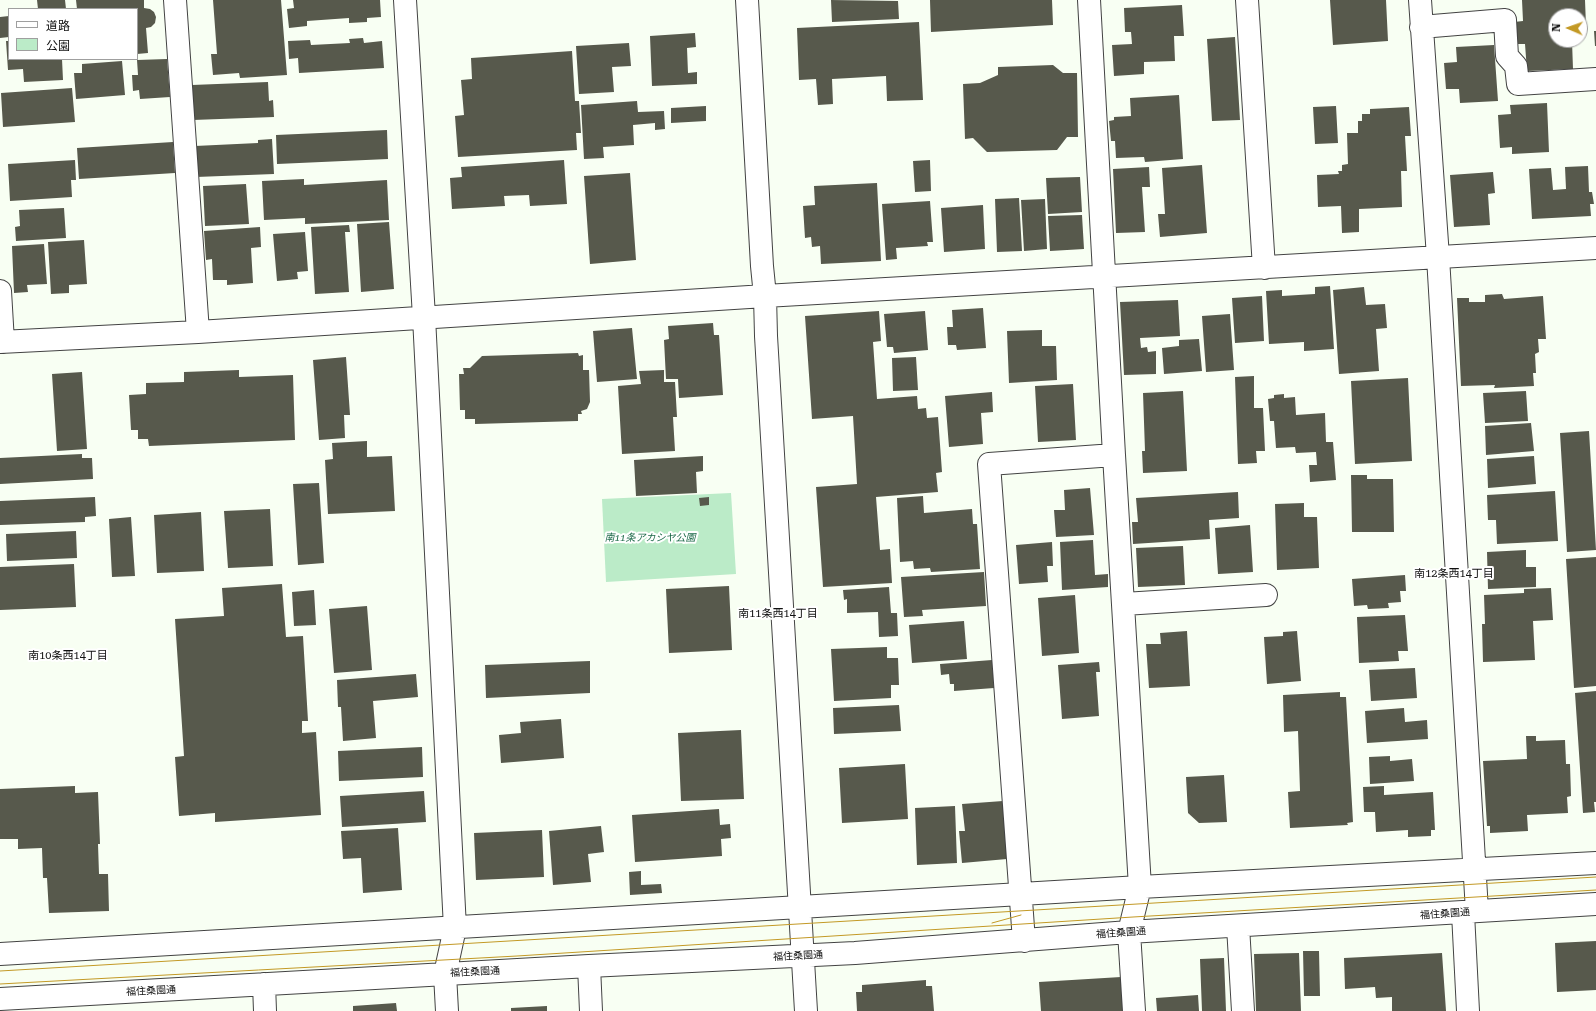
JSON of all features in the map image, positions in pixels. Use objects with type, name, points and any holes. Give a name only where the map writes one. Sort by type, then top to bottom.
[{"type":"street","points":[[175,0],[198,332]]},
{"type":"street","points":[[405,0],[424,317],[455,928],[445,974],[447,1011]]},
{"type":"street","points":[[746,0],[765,296],[806,1011]]},
{"type":"street","points":[[1089,0],[1140,887],[1129,932],[1134,1011]]},
{"type":"street","points":[[1247,0],[1264,268]]},
{"type":"street","points":[[1420,0],[1438,257],[1474,870],[1470,912],[1468,1011]]},
{"type":"street","points":[[1421,27],[1505,20],[1507,56],[1516,66],[1518,84],[1596,79]]},
{"type":"street","points":[[0,291],[2,342],[198,332],[765,296],[1596,248]]},
{"type":"street","points":[[1024,941],[989,464],[1114,455]]},
{"type":"street","points":[[1124,604],[1266,595]]},
{"type":"street","points":[[0,954],[1140,887],[1596,863]]},
{"type":"street","name":"福住桑園通","points":[[0,999],[99,1002],[264,984],[803,956],[1024,941],[1129,932],[1596,904]]},
{"type":"street","points":[[1238,926],[1243,1011]]},
{"type":"street","points":[[589,966],[591,1011]]},
{"type":"street","points":[[264,984],[265,1011]]},
{"type":"green space","name":"南11条アカシヤ公園","points":[[731,493],[736,574],[606,582],[602,499]]},
{"type":"building","points":[[37,0],[65,0],[66,8],[38,8]]},
{"type":"building","points":[[76,0],[144,0],[144,8],[150,9],[154,12],[156,17],[155,23],[151,27],[146,28],[148,53],[138,54],[138,8],[77,8]]},
{"type":"building","points":[[213,0],[281,0],[287,75],[240,78],[239,73],[213,75],[211,54],[217,54]]},
{"type":"building","points":[[293,0],[380,0],[381,17],[367,18],[367,22],[349,23],[349,18],[307,21],[307,26],[289,28],[287,9],[294,8]]},
{"type":"building","points":[[831,0],[898,1],[899,19],[832,22]]},
{"type":"building","points":[[930,0],[1052,0],[1053,25],[931,32]]},
{"type":"building","points":[[1330,0],[1386,0],[1388,41],[1333,45]]},
{"type":"building","points":[[1522,0],[1585,0],[1585,8],[1548,8],[1548,48],[1572,48],[1573,69],[1527,71],[1525,44],[1515,44],[1514,22],[1523,21]]},
{"type":"building","points":[[1182,5],[1184,36],[1174,36],[1175,61],[1144,62],[1144,74],[1114,76],[1112,45],[1132,44],[1131,32],[1125,32],[1124,8]]},
{"type":"building","points":[[8,16],[8,37],[0,38],[0,17]]},
{"type":"building","points":[[919,22],[923,100],[887,101],[886,76],[832,79],[833,104],[818,105],[816,79],[799,80],[797,28]]},
{"type":"building","points":[[1594,31],[1596,31],[1596,46],[1595,46]]},
{"type":"building","points":[[695,33],[696,47],[687,48],[688,73],[697,72],[697,84],[652,86],[650,36]]},
{"type":"building","points":[[1235,37],[1240,120],[1212,121],[1207,39]]},
{"type":"building","points":[[363,38],[364,43],[382,41],[384,68],[299,73],[298,58],[289,59],[288,41],[310,40],[311,45],[350,43],[349,39]]},
{"type":"building","points":[[6,41],[8,41],[8,60],[62,60],[63,80],[24,82],[23,69],[8,70]]},
{"type":"building","points":[[629,43],[631,66],[612,67],[614,92],[579,94],[576,46]]},
{"type":"building","points":[[1494,45],[1498,101],[1460,103],[1459,89],[1446,89],[1444,63],[1457,62],[1456,47]]},
{"type":"building","points":[[572,51],[575,101],[579,101],[581,133],[576,133],[577,150],[458,157],[455,116],[464,115],[461,80],[472,79],[471,58]]},
{"type":"building","points":[[167,59],[170,97],[140,99],[139,90],[133,91],[132,75],[138,75],[138,60]]},
{"type":"building","points":[[122,61],[125,95],[76,99],[74,73],[82,73],[82,64]]},
{"type":"building","points":[[1053,65],[1063,73],[1077,73],[1078,137],[1067,137],[1057,150],[987,152],[973,138],[965,139],[963,84],[980,83],[998,75],[998,67]]},
{"type":"building","points":[[268,82],[269,101],[273,100],[274,117],[193,120],[192,85]]},
{"type":"building","points":[[72,88],[75,122],[3,127],[1,93]]},
{"type":"building","points":[[1179,95],[1183,159],[1145,162],[1144,157],[1116,158],[1115,141],[1111,141],[1109,121],[1114,120],[1114,117],[1131,116],[1130,98]]},
{"type":"building","points":[[637,101],[638,112],[664,111],[665,129],[655,130],[655,123],[633,125],[634,145],[603,147],[604,158],[584,159],[581,105]]},
{"type":"building","points":[[1547,103],[1549,152],[1512,154],[1512,147],[1500,148],[1498,115],[1511,114],[1510,105]]},
{"type":"building","points":[[706,106],[706,121],[671,123],[671,108]]},
{"type":"building","points":[[1336,106],[1338,143],[1315,144],[1313,107]]},
{"type":"building","points":[[1409,107],[1411,136],[1405,136],[1407,171],[1401,171],[1402,207],[1359,209],[1359,232],[1342,233],[1341,206],[1318,207],[1317,175],[1339,174],[1338,171],[1342,171],[1342,165],[1348,164],[1347,133],[1358,133],[1358,121],[1362,121],[1362,114],[1370,114],[1370,109]]},
{"type":"building","points":[[387,130],[388,159],[277,164],[276,135]]},
{"type":"building","points":[[272,139],[274,174],[196,177],[195,146],[258,143],[258,140]]},
{"type":"building","points":[[173,142],[175,173],[79,179],[77,148]]},
{"type":"building","points":[[75,160],[76,180],[71,180],[72,197],[10,201],[8,164]]},
{"type":"building","points":[[564,160],[567,204],[530,206],[529,195],[504,196],[505,206],[452,209],[450,178],[462,177],[461,167]]},
{"type":"building","points":[[930,160],[931,191],[915,192],[913,161]]},
{"type":"building","points":[[1202,165],[1207,233],[1160,237],[1158,214],[1165,214],[1162,168]]},
{"type":"building","points":[[1588,166],[1589,192],[1592,192],[1594,204],[1590,204],[1591,216],[1532,219],[1529,169],[1551,168],[1553,190],[1566,189],[1565,167]]},
{"type":"building","points":[[1149,167],[1150,187],[1142,187],[1145,232],[1116,233],[1113,169]]},
{"type":"building","points":[[1493,172],[1495,193],[1488,194],[1490,225],[1454,227],[1450,175]]},
{"type":"building","points":[[630,173],[636,260],[590,264],[584,176]]},
{"type":"building","points":[[1080,177],[1082,212],[1048,214],[1046,178]]},
{"type":"building","points":[[304,179],[304,185],[387,180],[389,220],[305,224],[305,218],[264,220],[262,181]]},
{"type":"building","points":[[877,183],[881,261],[821,264],[820,246],[812,247],[811,237],[805,238],[803,206],[815,205],[814,186]]},
{"type":"building","points":[[246,184],[249,224],[205,226],[203,186]]},
{"type":"building","points":[[1019,198],[1022,251],[997,252],[995,199]]},
{"type":"building","points":[[1045,199],[1047,249],[1024,251],[1021,200]]},
{"type":"building","points":[[930,201],[933,242],[927,242],[928,246],[896,248],[897,259],[886,260],[882,204]]},
{"type":"building","points":[[983,205],[985,249],[944,252],[941,208]]},
{"type":"building","points":[[64,208],[66,238],[16,241],[15,227],[20,226],[19,210]]},
{"type":"building","points":[[1082,215],[1084,249],[1050,251],[1048,216]]},
{"type":"building","points":[[389,222],[394,289],[361,292],[357,224]]},
{"type":"building","points":[[349,225],[350,232],[345,232],[349,292],[315,294],[311,227]]},
{"type":"building","points":[[260,227],[261,247],[251,248],[253,283],[227,285],[227,280],[213,280],[212,259],[206,260],[204,231]]},
{"type":"building","points":[[305,232],[308,271],[297,272],[298,279],[277,281],[273,234]]},
{"type":"building","points":[[84,240],[87,284],[69,285],[69,293],[51,294],[48,242]]},
{"type":"building","points":[[44,244],[47,284],[27,285],[28,292],[14,293],[12,246]]},
{"type":"building","points":[[1330,286],[1334,349],[1304,351],[1304,342],[1269,344],[1266,291],[1282,290],[1282,296],[1315,294],[1315,287]]},
{"type":"building","points":[[1364,287],[1366,305],[1385,304],[1387,328],[1376,329],[1379,371],[1339,374],[1333,290]]},
{"type":"building","points":[[1502,294],[1504,299],[1543,296],[1546,339],[1538,339],[1539,352],[1535,354],[1536,373],[1533,373],[1534,386],[1494,388],[1495,385],[1461,386],[1457,298],[1469,298],[1469,302],[1485,302],[1485,295]]},
{"type":"building","points":[[1262,296],[1264,341],[1235,343],[1232,298]]},
{"type":"building","points":[[1178,300],[1180,336],[1140,338],[1141,348],[1147,347],[1148,352],[1156,351],[1156,374],[1124,375],[1120,302]]},
{"type":"building","points":[[983,308],[986,348],[957,350],[956,345],[948,345],[947,327],[953,327],[952,310]]},
{"type":"building","points":[[879,311],[881,341],[873,342],[877,399],[917,396],[918,409],[926,408],[927,418],[938,417],[942,472],[936,473],[938,492],[876,497],[880,550],[890,549],[892,583],[823,587],[816,487],[857,484],[853,416],[812,419],[805,316]]},
{"type":"building","points":[[925,311],[928,350],[894,353],[893,347],[887,347],[884,314]]},
{"type":"building","points":[[1230,314],[1234,370],[1206,372],[1202,316]]},
{"type":"building","points":[[713,323],[714,335],[719,335],[723,395],[679,398],[678,379],[666,379],[664,340],[669,339],[668,326]]},
{"type":"building","points":[[632,328],[637,379],[597,382],[593,331]]},
{"type":"building","points":[[1042,330],[1042,346],[1056,346],[1057,380],[1009,383],[1007,331]]},
{"type":"building","points":[[1199,339],[1202,371],[1164,374],[1162,348],[1179,346],[1179,340]]},
{"type":"building","points":[[578,353],[579,356],[583,355],[583,370],[589,370],[590,402],[587,409],[581,411],[582,414],[578,414],[578,421],[475,424],[475,419],[465,419],[465,410],[460,410],[459,374],[464,374],[463,368],[470,368],[482,356]]},
{"type":"building","points":[[346,357],[350,415],[344,415],[345,438],[319,440],[313,360]]},
{"type":"building","points":[[916,357],[918,390],[893,391],[892,358]]},
{"type":"building","points":[[239,370],[239,377],[293,375],[295,440],[149,446],[148,439],[138,439],[138,430],[131,430],[129,395],[146,394],[146,383],[184,382],[184,372]]},
{"type":"building","points":[[664,370],[664,382],[675,382],[677,417],[673,417],[675,451],[622,454],[618,386],[641,384],[639,371]]},
{"type":"building","points":[[82,372],[87,449],[57,451],[52,374]]},
{"type":"building","points":[[1254,376],[1254,408],[1263,408],[1265,451],[1256,451],[1257,463],[1238,464],[1235,377]]},
{"type":"building","points":[[1408,378],[1412,461],[1355,464],[1351,381]]},
{"type":"building","points":[[1073,384],[1076,440],[1038,442],[1035,386]]},
{"type":"building","points":[[1183,391],[1187,471],[1143,473],[1142,451],[1145,451],[1143,393]]},
{"type":"building","points":[[1526,391],[1528,421],[1485,423],[1483,393]]},
{"type":"building","points":[[992,392],[993,412],[981,413],[983,444],[949,447],[945,396]]},
{"type":"building","points":[[1284,394],[1284,398],[1295,397],[1296,415],[1325,413],[1326,442],[1333,442],[1336,480],[1310,482],[1309,465],[1317,465],[1316,452],[1296,453],[1295,447],[1276,448],[1274,421],[1270,421],[1268,399],[1274,398],[1274,395]]},
{"type":"building","points":[[1531,423],[1534,451],[1486,455],[1485,426]]},
{"type":"building","points":[[1589,431],[1596,550],[1567,552],[1560,433]]},
{"type":"building","points":[[367,441],[367,457],[392,456],[395,511],[328,514],[325,460],[333,459],[332,443]]},
{"type":"building","points":[[82,454],[82,458],[92,458],[93,479],[0,484],[0,458]]},
{"type":"building","points":[[703,456],[703,471],[696,472],[697,493],[636,496],[634,460]]},
{"type":"building","points":[[1534,456],[1536,484],[1488,488],[1487,459]]},
{"type":"building","points":[[1351,475],[1367,475],[1367,479],[1393,479],[1394,532],[1352,532]]},
{"type":"building","points":[[319,483],[324,563],[298,565],[293,484]]},
{"type":"building","points":[[1090,488],[1094,535],[1056,537],[1054,510],[1065,510],[1064,490]]},
{"type":"building","points":[[1555,491],[1558,541],[1497,544],[1496,520],[1488,520],[1487,495]]},
{"type":"building","points":[[1238,492],[1239,518],[1209,520],[1210,539],[1133,544],[1132,522],[1138,522],[1136,498]]},
{"type":"building","points":[[923,496],[924,513],[972,509],[973,524],[977,524],[980,569],[931,572],[930,568],[914,569],[913,561],[900,562],[897,498]]},
{"type":"building","points":[[95,497],[96,516],[85,517],[85,522],[0,525],[0,501]]},
{"type":"building","points":[[709,497],[709,505],[700,506],[699,498]]},
{"type":"building","points":[[1304,503],[1304,517],[1317,517],[1319,568],[1277,570],[1275,504]]},
{"type":"building","points":[[270,509],[273,566],[228,568],[224,511]]},
{"type":"building","points":[[201,512],[204,571],[157,573],[154,515]]},
{"type":"building","points":[[131,517],[135,576],[112,577],[109,519]]},
{"type":"building","points":[[1250,525],[1253,572],[1218,574],[1215,528]]},
{"type":"building","points":[[76,531],[77,558],[7,561],[6,534]]},
{"type":"building","points":[[1093,540],[1095,575],[1108,574],[1108,587],[1062,590],[1060,542]]},
{"type":"building","points":[[1052,542],[1053,566],[1047,566],[1048,582],[1019,584],[1016,545]]},
{"type":"building","points":[[1183,546],[1185,585],[1138,587],[1136,548]]},
{"type":"building","points":[[1526,550],[1526,567],[1536,567],[1536,587],[1488,589],[1487,552]]},
{"type":"building","points":[[1596,557],[1596,686],[1574,688],[1566,559]]},
{"type":"building","points":[[74,564],[76,607],[0,610],[0,567]]},
{"type":"building","points":[[984,572],[986,606],[922,610],[923,616],[904,617],[901,577]]},
{"type":"building","points":[[1405,575],[1406,591],[1400,591],[1401,602],[1388,603],[1389,608],[1368,609],[1367,605],[1354,606],[1352,579]]},
{"type":"building","points":[[282,584],[286,637],[303,636],[308,721],[302,721],[302,733],[316,732],[321,815],[215,822],[215,813],[179,816],[175,757],[184,756],[175,619],[224,616],[222,588]]},
{"type":"building","points":[[729,586],[732,650],[669,653],[666,589]]},
{"type":"building","points":[[889,587],[891,613],[897,613],[898,636],[879,637],[878,612],[847,613],[847,599],[844,600],[843,590]]},
{"type":"building","points":[[1551,588],[1553,620],[1533,621],[1535,660],[1483,662],[1482,624],[1485,624],[1484,595],[1524,593],[1524,589]]},
{"type":"building","points":[[314,590],[316,625],[294,626],[292,592]]},
{"type":"building","points":[[1075,595],[1079,653],[1042,656],[1038,598]]},
{"type":"building","points":[[367,606],[372,670],[334,673],[329,609]]},
{"type":"building","points":[[1405,615],[1408,651],[1398,651],[1399,661],[1359,663],[1357,617]]},
{"type":"building","points":[[964,621],[967,659],[912,663],[909,625]]},
{"type":"building","points":[[1187,631],[1190,686],[1149,688],[1146,644],[1161,644],[1160,633]]},
{"type":"building","points":[[1297,631],[1301,681],[1267,684],[1264,637],[1283,636],[1283,632]]},
{"type":"building","points":[[887,647],[887,658],[898,658],[899,685],[891,685],[891,698],[834,701],[831,649]]},
{"type":"building","points":[[992,660],[994,688],[954,691],[954,684],[950,684],[949,674],[941,675],[940,664]]},
{"type":"building","points":[[590,661],[590,693],[486,698],[485,665]]},
{"type":"building","points":[[1099,662],[1100,672],[1096,672],[1099,716],[1062,719],[1058,665]]},
{"type":"building","points":[[1415,668],[1417,698],[1371,701],[1369,670]]},
{"type":"building","points":[[416,674],[418,697],[373,701],[376,738],[343,741],[341,707],[338,707],[337,680]]},
{"type":"building","points":[[1596,691],[1595,812],[1583,813],[1575,693]]},
{"type":"building","points":[[1340,692],[1340,697],[1346,697],[1353,822],[1347,823],[1348,825],[1290,828],[1288,792],[1300,791],[1298,731],[1284,732],[1283,695]]},
{"type":"building","points":[[899,705],[901,731],[834,734],[833,708]]},
{"type":"building","points":[[1404,708],[1405,722],[1427,720],[1428,739],[1367,743],[1365,711]]},
{"type":"building","points":[[561,719],[564,758],[501,763],[499,735],[521,733],[520,722]]},
{"type":"building","points":[[741,730],[744,799],[681,801],[678,733]]},
{"type":"building","points":[[1526,736],[1536,736],[1536,741],[1565,740],[1566,764],[1570,764],[1571,796],[1567,797],[1568,813],[1527,815],[1528,831],[1490,833],[1490,826],[1487,826],[1483,761],[1527,759]]},
{"type":"building","points":[[422,747],[423,777],[339,781],[338,751]]},
{"type":"building","points":[[1390,756],[1390,761],[1412,759],[1414,781],[1370,784],[1369,757]]},
{"type":"building","points":[[905,764],[908,819],[842,823],[839,768]]},
{"type":"building","points":[[1224,775],[1227,822],[1199,823],[1188,813],[1186,777]]},
{"type":"building","points":[[75,786],[75,793],[98,792],[100,844],[98,844],[99,874],[108,874],[109,911],[49,913],[47,878],[43,878],[42,848],[18,849],[18,839],[0,839],[0,789]]},
{"type":"building","points":[[1384,786],[1384,795],[1433,792],[1435,830],[1431,830],[1431,836],[1408,837],[1408,830],[1376,832],[1375,812],[1364,812],[1363,787]]},
{"type":"building","points":[[424,791],[426,822],[342,827],[340,796]]},
{"type":"building","points":[[1003,801],[1007,859],[962,863],[959,831],[965,831],[962,804]]},
{"type":"building","points":[[955,806],[957,863],[917,865],[915,808]]},
{"type":"building","points":[[719,809],[720,825],[730,824],[731,838],[721,839],[722,856],[635,862],[632,815]]},
{"type":"building","points":[[601,826],[604,852],[588,854],[591,882],[553,885],[549,831]]},
{"type":"building","points":[[398,828],[402,890],[363,893],[361,858],[343,859],[341,831]]},
{"type":"building","points":[[542,830],[544,877],[476,880],[474,833]]},
{"type":"building","points":[[641,871],[641,885],[661,884],[662,893],[630,895],[629,872]]},
{"type":"building","points":[[1596,941],[1596,990],[1557,992],[1555,943]]},
{"type":"building","points":[[1303,951],[1319,951],[1320,996],[1304,996]]},
{"type":"building","points":[[1299,953],[1301,1011],[1256,1011],[1254,954]]},
{"type":"building","points":[[1442,953],[1446,1011],[1392,1011],[1392,997],[1376,998],[1375,987],[1345,989],[1344,958]]},
{"type":"building","points":[[1224,958],[1226,1011],[1202,1011],[1200,959]]},
{"type":"building","points":[[1121,977],[1123,1011],[1041,1011],[1039,982]]},
{"type":"building","points":[[926,980],[926,986],[932,986],[934,1011],[857,1011],[856,992],[862,992],[862,985]]},
{"type":"building","points":[[1198,995],[1199,1011],[1157,1011],[1156,998]]},
{"type":"building","points":[[396,1003],[397,1011],[353,1011],[353,1006]]},
{"type":"building","points":[[547,1006],[547,1011],[511,1011],[511,1008]]},
{"type":"tram line","points":[[0,971],[1596,877]]},
{"type":"tram line","points":[[0,984],[517,956],[1133,917],[1596,890]]},
{"type":"tram line","points":[[992,923],[1021,915]]},
{"type":"district","name":"南12条西14丁目","points":[[1454,574]]},
{"type":"district","name":"南11条西14丁目","points":[[778,614]]},
{"type":"district","name":"南10条西14丁目","points":[[68,656]]}]
